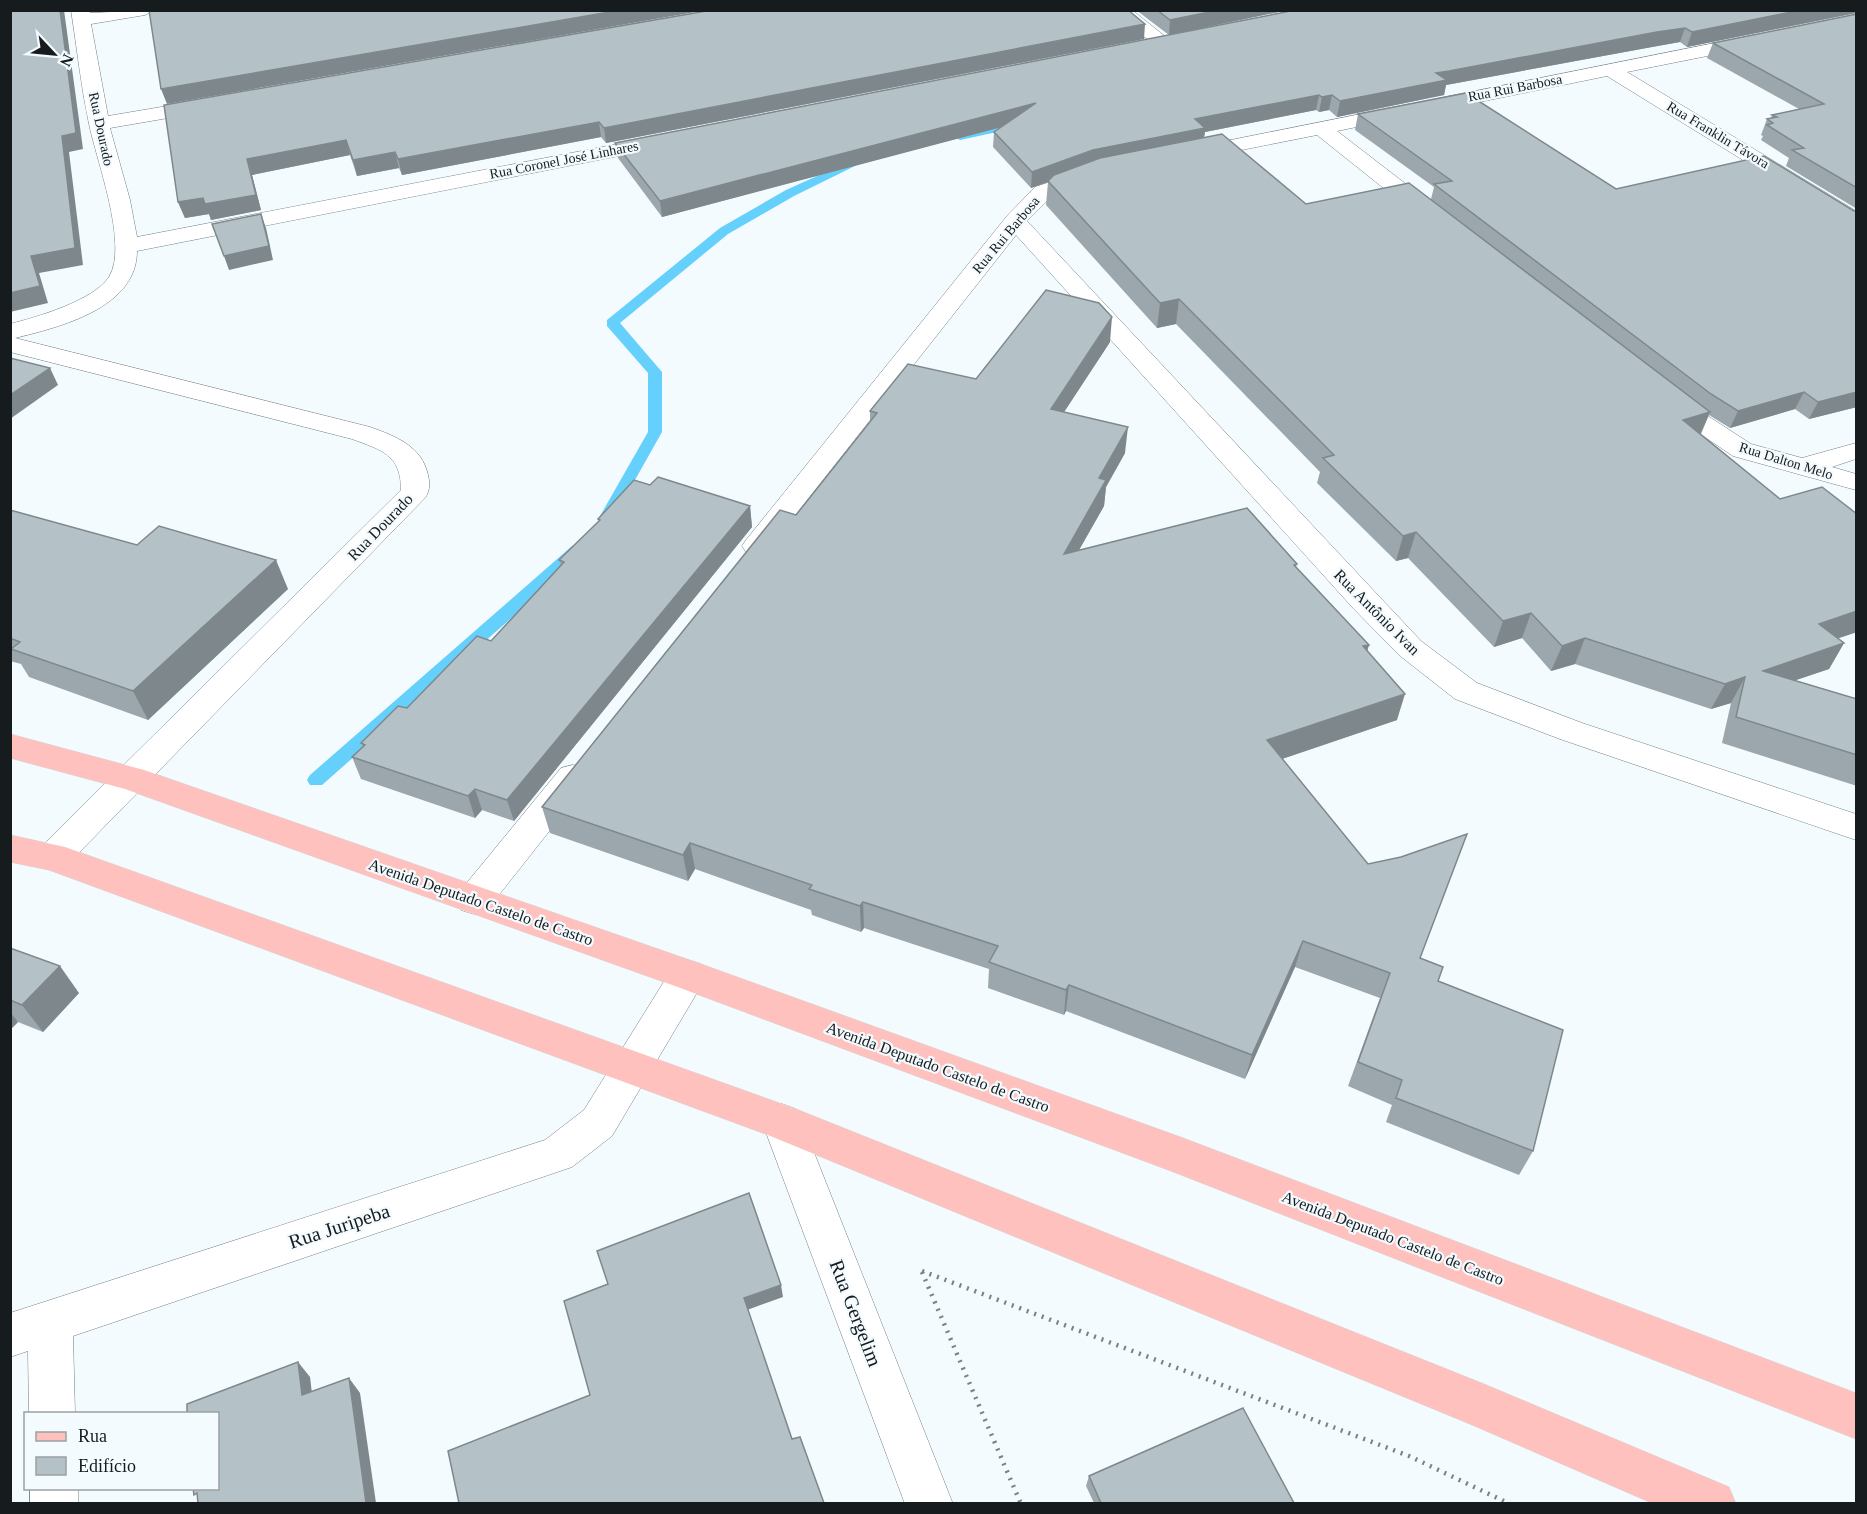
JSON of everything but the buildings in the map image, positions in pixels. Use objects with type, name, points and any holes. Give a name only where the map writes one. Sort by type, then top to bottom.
[{"type":"main road","name":"Avenida Deputado Castelo de Castro","points":[[10,746],[132,779],[688,975],[1183,1157],[1857,1416]]},
{"type":"main road","points":[[10,848],[53,857],[782,1122],[1484,1407],[1712,1503]]},
{"type":"street","points":[[81,15],[145,10]]},
{"type":"street","points":[[1120,10],[1163,42]]},
{"type":"street","name":"Rua Dourado","points":[[81,15],[99,124],[128,246]]},
{"type":"street","name":"Rua Rui Barbosa","points":[[1172,158],[1774,37]]},
{"type":"street","points":[[1139,47],[1185,38]]},
{"type":"street","name":"Rua Franklin Távora","points":[[1610,69],[1857,220]]},
{"type":"street","points":[[99,124],[228,102]]},
{"type":"street","points":[[1320,127],[1450,230]]},
{"type":"street","name":"Rua Coronel José Linhares","points":[[128,246],[684,137]]},
{"type":"street","name":"Rua Rui Barbosa","points":[[741,566],[1015,221],[1043,192],[1061,184],[1115,169]]},
{"type":"street","name":"Rua Antônio Ivan","points":[[1015,221],[1364,601],[1410,648],[1466,691],[1571,731],[1857,827]]},
{"type":"street","points":[[10,332],[74,311],[105,292],[121,276],[128,246]]},
{"type":"street","name":"Rua Dourado","points":[[10,344],[361,433],[390,443],[409,458],[416,475],[415,492],[53,857]]},
{"type":"street","name":"Rua Dalton Melo","points":[[1645,384],[1693,419],[1742,450],[1857,482]]},
{"type":"street","points":[[1802,467],[1857,451]]},
{"type":"street","points":[[474,900],[585,761]]},
{"type":"street","name":"Rua Juripeba","points":[[30,1328],[558,1154],[598,1123],[688,975]]},
{"type":"street","name":"Rua Gergelim","points":[[782,1122],[929,1503]]},
{"type":"street","points":[[30,1328],[52,1412]]},
{"type":"path","points":[[1021,1503],[922,1271],[1409,1456],[1510,1503]]},
{"type":"waterway","points":[[960,137],[1021,124]]},
{"type":"waterway","points":[[608,516],[655,432],[655,372],[612,323],[724,231],[790,193],[857,161]]},
{"type":"waterway","points":[[316,780],[578,550]]}]
